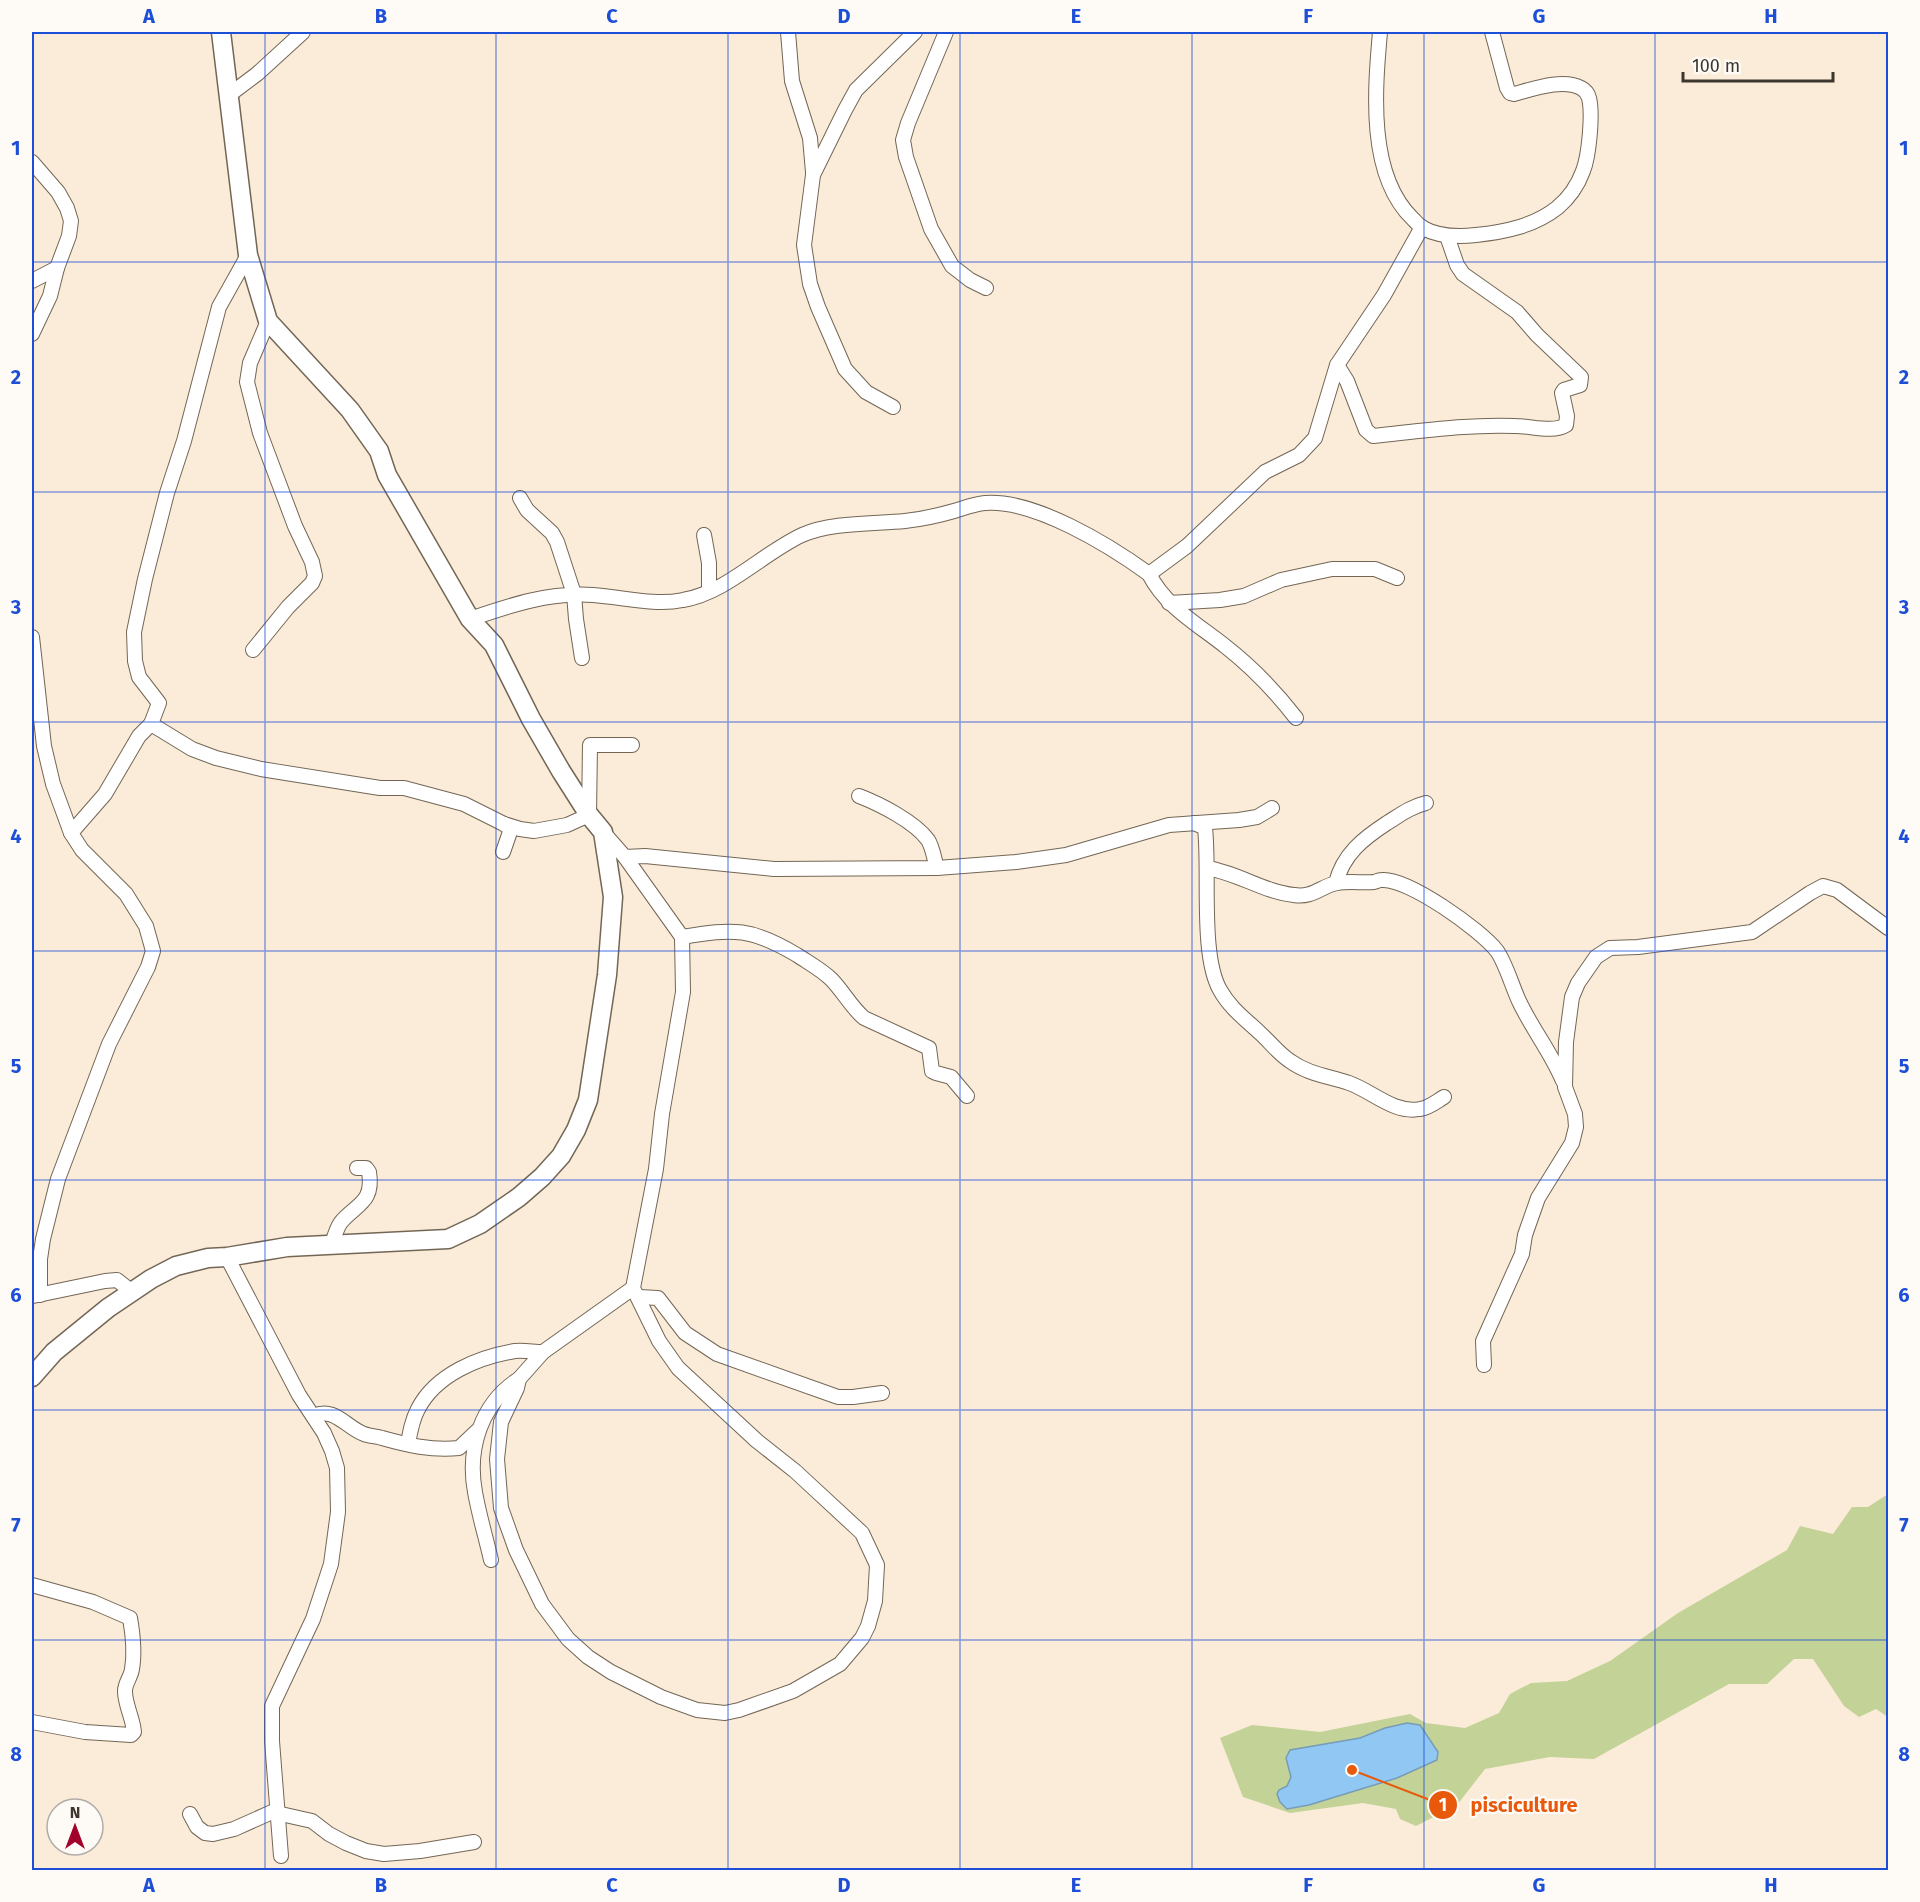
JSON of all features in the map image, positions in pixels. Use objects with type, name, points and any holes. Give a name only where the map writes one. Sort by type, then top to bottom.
[{"type":"main road","points":[[32,1377],[54,1352],[131,1291],[176,1266],[208,1258],[287,1247],[448,1239],[480,1224],[519,1197],[561,1156],[576,1130],[588,1100],[607,975],[613,897],[603,832],[589,815],[531,719],[494,645],[470,619],[387,475],[379,452],[350,410],[268,321],[248,255],[221,32]]},
{"type":"street","points":[[230,95],[303,32]]},
{"type":"street","points":[[788,32],[792,81],[810,138],[813,175],[804,245],[810,284],[845,369],[866,392],[893,407]]},
{"type":"street","points":[[813,175],[856,90],[915,32]]},
{"type":"street","points":[[946,32],[903,140],[906,156],[931,229],[952,266],[970,280],[986,288]]},
{"type":"street","points":[[1380,32],[1376,97],[1377,127],[1383,163],[1399,203],[1422,227],[1447,236],[1501,232],[1534,222],[1557,207],[1574,190],[1584,169],[1589,143],[1589,98],[1585,91],[1574,84],[1562,84],[1515,94],[1510,93],[1492,32]]},
{"type":"street","points":[[32,162],[58,192],[71,221],[69,236],[50,296],[32,334]]},
{"type":"street","points":[[1299,455],[1315,438],[1337,365],[1384,295],[1422,227]]},
{"type":"street","points":[[1337,365],[1347,381],[1366,430],[1373,436],[1459,426],[1556,429],[1566,425],[1567,416],[1562,393],[1564,390],[1580,385],[1581,377],[1536,335],[1517,312],[1463,274],[1457,265],[1447,236]]},
{"type":"street","points":[[71,833],[105,794],[139,736],[151,724],[159,703],[139,677],[135,662],[136,621],[164,504],[184,441],[219,307],[248,255]]},
{"type":"street","points":[[32,281],[57,268]]},
{"type":"street","points":[[253,650],[288,607],[312,583],[315,576],[312,562],[295,526],[260,433],[247,382],[250,363],[268,321]]},
{"type":"street","points":[[1149,574],[1187,546],[1265,472],[1299,455],[1319,452]]},
{"type":"street","points":[[520,498],[527,510],[552,533],[557,542],[574,594],[582,658]]},
{"type":"street","points":[[470,619],[538,597],[574,594],[658,602],[684,600],[709,591],[734,578],[777,549],[820,529],[926,519],[988,503],[1010,505],[1079,530],[1128,558],[1149,574],[1169,603],[1245,662],[1267,683],[1296,718]]},
{"type":"street","points":[[704,536],[709,563],[709,591]]},
{"type":"street","points":[[1169,603],[1244,596],[1281,580],[1332,569],[1375,569],[1397,578]]},
{"type":"street","points":[[32,637],[44,746],[53,784],[71,833],[82,850],[126,894],[146,926],[153,951],[148,967],[109,1044],[58,1179],[43,1239],[36,1296],[117,1280],[131,1291]]},
{"type":"street","points":[[151,724],[192,749],[216,758],[273,771],[380,788],[404,788],[464,804],[504,824],[520,830],[534,831],[567,825],[589,815],[590,745],[632,745]]},
{"type":"street","points":[[859,796],[874,801],[915,827],[927,839],[937,868]]},
{"type":"street","points":[[1336,883],[1343,862],[1364,839],[1405,810],[1426,803]]},
{"type":"street","points":[[626,857],[645,856],[774,869],[937,868],[1016,862],[1066,855],[1169,825],[1239,820],[1257,817],[1272,808]]},
{"type":"street","points":[[1193,823],[1205,828],[1210,956],[1218,987],[1236,1012],[1288,1060],[1314,1074],[1349,1083],[1406,1109],[1421,1109],[1444,1097]]},
{"type":"street","points":[[503,852],[511,829],[504,824]]},
{"type":"street","points":[[519,1378],[517,1388],[501,1422],[497,1459],[501,1508],[516,1550],[542,1604],[568,1639],[588,1657],[611,1672],[661,1697],[709,1712],[725,1713],[793,1691],[840,1664],[862,1638],[875,1601],[877,1565],[862,1533],[678,1368],[659,1341],[636,1293],[656,1169],[662,1114],[683,992],[682,937],[626,857],[603,832]]},
{"type":"street","points":[[1207,868],[1244,878],[1276,892],[1295,896],[1307,896],[1336,883],[1388,880],[1420,893],[1471,926],[1499,954],[1520,1003],[1554,1059],[1575,1114],[1576,1127],[1572,1143],[1538,1198],[1522,1254],[1483,1341],[1484,1365]]},
{"type":"street","points":[[1565,1087],[1566,1042],[1572,998],[1578,983],[1596,957],[1610,948],[1638,947],[1752,932],[1823,886],[1837,890],[1888,928]]},
{"type":"street","points":[[682,937],[721,932],[747,932],[771,940],[831,979],[864,1018],[929,1048],[932,1071],[951,1077],[967,1096]]},
{"type":"street","points":[[332,1243],[340,1222],[365,1202],[370,1184],[369,1172],[366,1168],[357,1168]]},
{"type":"street","points":[[227,1257],[299,1395],[314,1416],[332,1451],[337,1468],[338,1512],[331,1564],[313,1619],[272,1706],[272,1741],[281,1856]]},
{"type":"street","points":[[492,1560],[474,1491],[473,1467],[478,1430],[484,1414],[496,1397],[519,1378],[543,1352],[636,1293],[658,1298],[685,1333],[717,1354],[838,1396],[853,1397],[882,1393]]},
{"type":"street","points":[[408,1444],[411,1425],[419,1407],[445,1379],[461,1367],[517,1351],[543,1352]]},
{"type":"street","points":[[314,1416],[320,1413],[335,1416],[363,1434],[422,1447],[459,1448],[478,1430]]},
{"type":"street","points":[[32,1585],[93,1602],[130,1618],[134,1636],[132,1672],[125,1689],[134,1732],[131,1735],[109,1735],[32,1722]]},
{"type":"street","points":[[190,1814],[197,1827],[205,1833],[213,1834],[234,1829],[272,1812],[312,1821],[329,1834],[346,1842],[366,1851],[384,1854],[474,1842]]},
{"type":"green space","points":[[1888,1494],[1888,1717],[1876,1709],[1859,1717],[1844,1706],[1813,1659],[1794,1659],[1767,1684],[1729,1684],[1594,1759],[1550,1757],[1485,1769],[1457,1805],[1416,1826],[1400,1819],[1396,1809],[1363,1803],[1290,1813],[1243,1797],[1220,1738],[1252,1725],[1320,1732],[1410,1714],[1426,1723],[1465,1728],[1499,1713],[1510,1694],[1531,1683],[1567,1681],[1610,1661],[1678,1613],[1787,1550],[1800,1526],[1833,1534],[1852,1507],[1868,1507]]},
{"type":"water","points":[[1407,1723],[1420,1725],[1438,1752],[1437,1760],[1397,1778],[1309,1805],[1287,1809],[1280,1802],[1277,1794],[1279,1790],[1287,1786],[1291,1777],[1286,1758],[1290,1750],[1360,1738],[1385,1728]]},
{"type":"place","name":"pisciculture","points":[[1352,1770]]}]
